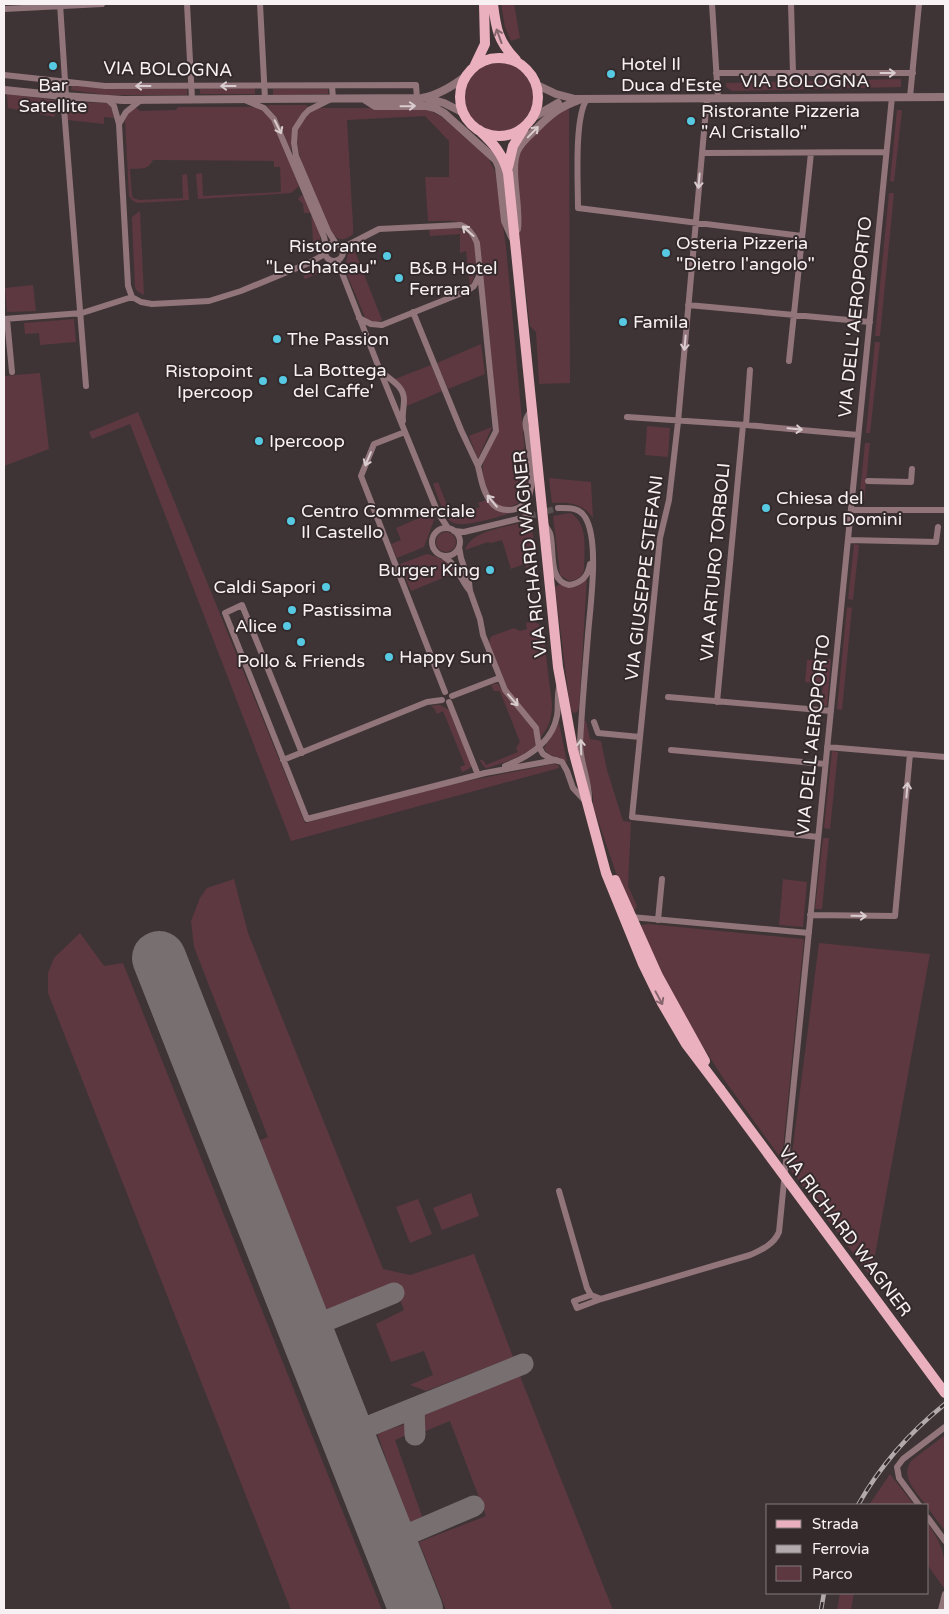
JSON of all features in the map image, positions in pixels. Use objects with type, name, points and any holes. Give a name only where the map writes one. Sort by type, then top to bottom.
[{"type":"main road","name":"VIA BOLOGNA","points":[[479,130],[468,121],[460,95],[466,76],[474,66],[485,44],[484,4]]},
{"type":"main road","points":[[479,130],[487,134],[501,136],[512,134],[524,127],[532,118],[538,104],[536,85],[530,73],[506,49],[499,38],[493,4]]},
{"type":"main road","points":[[474,66],[494,58],[507,58],[518,62]]},
{"type":"main road","name":"VIA RICHARD WAGNER","points":[[524,127],[511,152],[508,173],[560,682],[572,750],[612,889],[654,987],[686,1044],[945,1393]]},
{"type":"main road","name":"VIA RICHARD WAGNER","points":[[479,130],[494,144],[501,154],[508,173]]},
{"type":"main road","name":"VIA RICHARD WAGNER","points":[[603,857],[662,984],[720,1089]]},
{"type":"street","points":[[4,9],[102,4]]},
{"type":"street","points":[[187,4],[192,99]]},
{"type":"street","points":[[260,4],[266,99]]},
{"type":"street","points":[[712,4],[718,98]]},
{"type":"street","points":[[791,4],[793,72]]},
{"type":"street","points":[[910,97],[919,4]]},
{"type":"street","points":[[60,5],[65,82],[64,96],[86,386]]},
{"type":"street","name":"VIA BOLOGNA","points":[[716,72],[913,73]]},
{"type":"street","name":"VIA BOLOGNA","points":[[4,75],[105,86],[416,85],[419,98]]},
{"type":"street","name":"VIA BOLOGNA","points":[[4,90],[64,96],[142,100],[419,98],[435,95],[466,76]]},
{"type":"street","points":[[536,85],[572,101],[579,122]]},
{"type":"street","points":[[241,99],[259,105],[274,119],[317,218],[326,246],[325,254],[330,260],[337,260],[343,254],[342,248],[328,231],[296,156],[294,143],[297,125],[309,110],[332,98],[332,86]]},
{"type":"street","points":[[383,86],[383,98]]},
{"type":"street","name":"VIA DELL'AEROPORTO","points":[[591,1295],[574,1301],[577,1308],[601,1299],[750,1255],[766,1248],[777,1237],[781,1216],[892,97]]},
{"type":"street","name":"VIA BOLOGNA","points":[[585,99],[945,97]]},
{"type":"street","name":"VIA BOLOGNA","points":[[362,98],[375,106],[423,105],[435,108],[444,113],[492,154],[499,167],[505,221],[515,244]]},
{"type":"street","name":"VIA BOLOGNA","points":[[419,98],[444,103],[464,113]]},
{"type":"street","name":"VIA GIUSEPPE STEFANI","points":[[706,98],[678,422],[669,500],[660,538],[632,818],[818,837]]},
{"type":"street","points":[[107,99],[114,106],[119,124],[128,286],[132,298]]},
{"type":"street","points":[[585,99],[579,122],[578,208],[802,236]]},
{"type":"street","name":"VIA RICHARD WAGNER","points":[[515,244],[518,216],[514,170],[516,152],[521,144],[550,114],[572,101],[585,99]]},
{"type":"street","points":[[119,124],[126,112],[142,100]]},
{"type":"street","points":[[532,118],[556,104],[572,101]]},
{"type":"street","points":[[702,153],[886,152]]},
{"type":"street","points":[[789,361],[812,153]]},
{"type":"street","points":[[342,248],[379,229],[461,225],[474,236],[477,243],[496,431],[478,466]]},
{"type":"street","points":[[326,246],[336,242]]},
{"type":"street","points":[[12,372],[5,319],[79,313],[132,298],[149,304],[209,301],[241,291],[309,263],[325,254]]},
{"type":"street","points":[[337,260],[438,513],[459,537],[461,558],[469,582],[470,592],[485,640],[504,690],[536,728],[539,747],[546,757],[562,762],[566,766],[573,788],[588,808]]},
{"type":"street","points":[[359,318],[371,324],[382,325],[471,289],[477,282],[480,272]]},
{"type":"street","points":[[688,305],[870,322]]},
{"type":"street","points":[[413,312],[461,430],[478,466],[484,488],[496,507],[501,509],[517,509],[526,502],[532,488],[526,420],[532,409]]},
{"type":"street","points":[[379,368],[403,392],[402,416],[405,432]]},
{"type":"street","name":"VIA ARTURO TORBOLI","points":[[717,702],[750,370]]},
{"type":"street","points":[[627,417],[858,435]]},
{"type":"street","points":[[405,432],[374,444],[360,476],[445,692],[450,693],[482,774]]},
{"type":"street","points":[[868,482],[911,482],[912,468]]},
{"type":"street","points":[[558,508],[575,509],[581,512],[585,517],[591,534],[593,573],[580,743],[581,757],[589,790],[588,808]]},
{"type":"street","points":[[851,510],[945,510]]},
{"type":"street","points":[[438,513],[438,521],[432,538],[433,548],[455,566],[463,583],[470,592]]},
{"type":"street","points":[[435,533],[441,529],[464,532],[530,516]]},
{"type":"street","points":[[543,521],[550,533],[556,574],[565,584],[573,584],[584,578],[589,570],[592,553]]},
{"type":"street","points":[[848,540],[936,542],[938,527]]},
{"type":"street","points":[[443,556],[454,554],[468,534],[478,529]]},
{"type":"street","points":[[302,753],[242,606],[225,613],[307,819],[482,774],[556,760]]},
{"type":"street","points":[[283,760],[428,702],[442,700],[444,702],[499,678]]},
{"type":"street","points":[[482,774],[526,757],[539,747],[549,735],[557,715],[557,694],[560,682]]},
{"type":"street","points":[[442,700],[442,695],[445,692]]},
{"type":"street","points":[[668,697],[831,711]]},
{"type":"street","points":[[594,722],[598,733],[640,737]]},
{"type":"street","points":[[827,747],[945,757]]},
{"type":"street","points":[[670,750],[826,764]]},
{"type":"street","points":[[810,915],[894,916],[910,754]]},
{"type":"street","points":[[658,920],[662,879]]},
{"type":"street","points":[[631,918],[809,933]]},
{"type":"street","points":[[559,1191],[587,1288],[591,1295],[601,1299]]},
{"type":"street","points":[[918,1504],[900,1478],[897,1467],[904,1459],[945,1427]]},
{"type":"street","points":[[929,1519],[945,1541]]},
{"type":"street","points":[[939,1533],[945,1547]]},
{"type":"street","points":[[941,1610],[945,1594]]},
{"type":"green space","points":[[501,4],[514,4],[520,38],[511,41],[505,27]]},
{"type":"green space","points":[[499,63],[512,66],[523,73],[530,84],[533,97],[530,110],[523,121],[512,128],[499,131],[486,128],[475,121],[468,110],[465,97],[468,84],[475,73],[486,66]]},
{"type":"green space","points":[[901,79],[901,87],[732,91],[726,87],[726,83]]},
{"type":"green space","points":[[72,84],[107,89],[187,89],[187,95],[107,95],[71,90]]},
{"type":"green space","points":[[255,88],[255,94],[200,94],[200,89]]},
{"type":"green space","points":[[273,89],[328,89],[328,94],[273,95]]},
{"type":"green space","points":[[7,94],[54,100],[55,117],[8,108]]},
{"type":"green space","points":[[69,102],[107,103],[113,110],[114,118],[104,117],[104,124],[67,120],[67,104]]},
{"type":"green space","points":[[306,105],[308,107],[296,122],[291,152],[278,119],[267,106]]},
{"type":"green space","points":[[135,107],[140,111],[176,110],[178,107],[256,107],[263,111],[274,123],[299,186],[291,193],[198,199],[196,174],[202,173],[203,196],[281,192],[280,167],[274,167],[274,161],[153,160],[151,164],[141,169],[130,169],[133,198],[139,200],[183,198],[182,175],[187,174],[189,200],[137,203],[129,196],[125,121],[125,115]]},
{"type":"green space","points":[[318,108],[425,108],[442,117],[487,156],[495,171],[506,247],[528,485],[523,499],[512,506],[502,508],[497,504],[491,497],[484,481],[484,460],[498,427],[478,237],[474,231],[463,223],[428,221],[425,177],[449,177],[449,141],[425,116],[347,120],[353,234],[346,239],[340,239],[330,230],[308,180],[299,153],[297,141],[299,127],[305,118]]},
{"type":"green space","points":[[569,109],[570,383],[539,384],[536,332],[530,326],[521,254],[516,168],[520,150],[551,117],[557,112]]},
{"type":"green space","points":[[897,110],[902,110],[894,182],[890,181]]},
{"type":"green space","points":[[889,193],[894,193],[880,336],[875,336]]},
{"type":"green space","points":[[301,195],[305,197],[320,234],[320,249],[314,254],[311,213],[304,213],[303,204],[298,199]]},
{"type":"green space","points":[[140,211],[144,295],[137,291],[135,287],[132,217]]},
{"type":"green space","points":[[429,229],[457,229],[472,239],[475,247],[476,264],[470,286],[466,251],[460,253],[460,234],[430,236]]},
{"type":"green space","points":[[354,249],[382,320],[380,321],[369,320],[365,317],[345,270],[348,252]]},
{"type":"green space","points":[[323,263],[330,264],[337,272],[334,274],[331,268],[305,279],[301,271]]},
{"type":"green space","points":[[33,285],[36,311],[7,312],[5,288]]},
{"type":"green space","points":[[74,319],[76,342],[40,345],[39,333],[25,334],[24,323]]},
{"type":"green space","points":[[875,342],[880,342],[870,433],[866,433]]},
{"type":"green space","points":[[481,344],[485,374],[448,389],[437,363]]},
{"type":"green space","points":[[431,365],[442,391],[407,406],[404,391],[395,379]]},
{"type":"green space","points":[[40,373],[49,449],[4,466],[4,376]]},
{"type":"green space","points":[[138,412],[305,823],[448,785],[553,764],[558,765],[559,768],[291,841],[130,424],[92,439],[89,432]]},
{"type":"green space","points":[[647,426],[670,428],[668,457],[645,455]]},
{"type":"green space","points":[[492,427],[478,459],[469,436]]},
{"type":"green space","points":[[865,443],[870,443],[864,502],[859,502]]},
{"type":"green space","points":[[549,478],[591,482],[593,518],[584,509],[575,504],[552,503]]},
{"type":"green space","points":[[438,482],[450,513],[455,511],[458,516],[480,507],[478,503],[486,500],[491,507],[497,510],[512,513],[469,523],[454,523],[449,520],[445,509],[442,508],[433,484]]},
{"type":"green space","points":[[433,512],[434,520],[424,547],[397,558],[391,544],[401,540],[396,528]]},
{"type":"green space","points":[[570,513],[576,517],[583,530],[584,569],[582,575],[577,579],[569,581],[560,575],[553,516]]},
{"type":"green space","points":[[531,521],[534,552],[531,563],[527,568],[524,564],[511,569],[502,540],[488,542],[465,550],[475,537],[484,533]]},
{"type":"green space","points":[[446,532],[453,535],[456,542],[453,549],[446,552],[439,549],[436,542],[439,535]]},
{"type":"green space","points":[[854,544],[859,545],[853,600],[848,599]]},
{"type":"green space","points":[[427,554],[443,560],[450,565],[455,573],[411,591],[400,564]]},
{"type":"green space","points":[[587,578],[579,708],[574,713],[571,710],[569,699],[555,587],[560,584],[567,587],[575,587]]},
{"type":"green space","points":[[847,607],[852,608],[842,710],[837,709]]},
{"type":"green space","points":[[534,621],[541,626],[543,632],[552,704],[549,722],[540,738],[537,725],[508,692],[489,644],[492,636],[514,628],[520,631],[527,629],[526,623]]},
{"type":"green space","points":[[831,659],[827,706],[821,706],[823,684],[805,682],[807,660]]},
{"type":"green space","points":[[497,683],[533,727],[536,745],[507,762],[487,768],[484,767],[479,759],[484,761],[486,765],[518,752],[516,748],[520,742],[501,694],[499,691],[494,691],[491,685]]},
{"type":"green space","points":[[436,705],[449,710],[472,766],[469,769],[462,772],[460,767],[465,765],[443,711],[437,714],[431,706]]},
{"type":"green space","points":[[583,721],[586,721],[590,739],[601,741],[607,770],[623,821],[631,822],[628,886],[637,906],[635,910],[632,910],[627,905],[593,806],[593,796],[582,746]]},
{"type":"green space","points":[[559,723],[567,762],[550,755],[544,748]]},
{"type":"green space","points":[[832,751],[838,752],[830,829],[824,828]]},
{"type":"green space","points":[[823,838],[829,838],[822,909],[815,909]]},
{"type":"green space","points":[[234,879],[248,933],[383,1269],[410,1275],[474,1254],[513,1357],[426,1391],[410,1385],[433,1375],[424,1351],[391,1362],[376,1324],[404,1310],[394,1285],[325,1313],[258,1141],[268,1137],[194,947],[191,921],[200,898],[207,888]]},
{"type":"green space","points":[[783,879],[807,882],[803,927],[779,925]]},
{"type":"green space","points":[[648,924],[804,939],[782,1160],[723,1078],[673,999],[640,929],[642,925]]},
{"type":"green space","points":[[80,933],[104,966],[123,963],[382,1610],[291,1610],[48,993],[48,973],[54,958]]},
{"type":"green space","points":[[819,943],[930,954],[871,1277],[790,1169]]},
{"type":"green space","points":[[471,1193],[479,1216],[442,1230],[433,1208]]},
{"type":"green space","points":[[418,1199],[432,1234],[410,1243],[396,1207]]},
{"type":"green space","points":[[520,1376],[613,1610],[446,1610],[419,1542],[486,1516],[450,1421],[423,1432],[423,1412]]},
{"type":"green space","points":[[406,1424],[409,1434],[395,1440],[423,1519],[409,1524],[377,1433]]},
{"type":"green space","points":[[945,1435],[945,1531],[929,1509],[929,1504],[925,1504],[910,1484],[907,1472],[912,1460]]},
{"type":"green space","points":[[890,1474],[913,1504],[870,1504]]},
{"type":"green space","points":[[929,1526],[941,1546],[945,1561],[944,1588],[929,1567]]},
{"type":"green space","points":[[840,1594],[854,1594],[851,1610],[837,1610]]},
{"type":"taxiway","points":[[306,1329],[394,1293]]},
{"type":"taxiway","points":[[347,1435],[523,1364]]},
{"type":"taxiway","points":[[414,1408],[415,1435]]},
{"type":"taxiway","points":[[390,1542],[474,1506]]},
{"type":"runway","points":[[159,958],[416,1610]]},
{"type":"tunnel","points":[[530,516],[558,508]]},
{"type":"railway","points":[[859,1504],[897,1450],[945,1404]]},
{"type":"railway","points":[[821,1610],[824,1594]]},
{"type":"place","name":"Bar Satellite","points":[[53,66]]},
{"type":"place","name":"Hotel Il Duca d'Este","points":[[611,74]]},
{"type":"place","name":"Ristorante Pizzeria \"Al Cristallo\"","points":[[691,121]]},
{"type":"place","name":"Osteria Pizzeria \"Dietro l'angolo\"","points":[[666,253]]},
{"type":"place","name":"Ristorante \"Le Chateau\"","points":[[387,256]]},
{"type":"place","name":"B&B Hotel Ferrara","points":[[399,278]]},
{"type":"place","name":"Famila","points":[[623,322]]},
{"type":"place","name":"The Passion","points":[[277,339]]},
{"type":"place","name":"La Bottega del Caffe'","points":[[283,380]]},
{"type":"place","name":"Ristopoint Ipercoop","points":[[263,381]]},
{"type":"place","name":"Ipercoop","points":[[259,441]]},
{"type":"place","name":"Chiesa del Corpus Domini","points":[[766,508]]},
{"type":"place","name":"Centro Commerciale Il Castello","points":[[291,521]]},
{"type":"place","name":"Burger King","points":[[490,570]]},
{"type":"place","name":"Caldi Sapori","points":[[326,587]]},
{"type":"place","name":"Pastissima","points":[[292,610]]},
{"type":"place","name":"Alice","points":[[287,626]]},
{"type":"place","name":"Pollo & Friends","points":[[301,642]]},
{"type":"place","name":"Happy Sun","points":[[389,657]]}]
